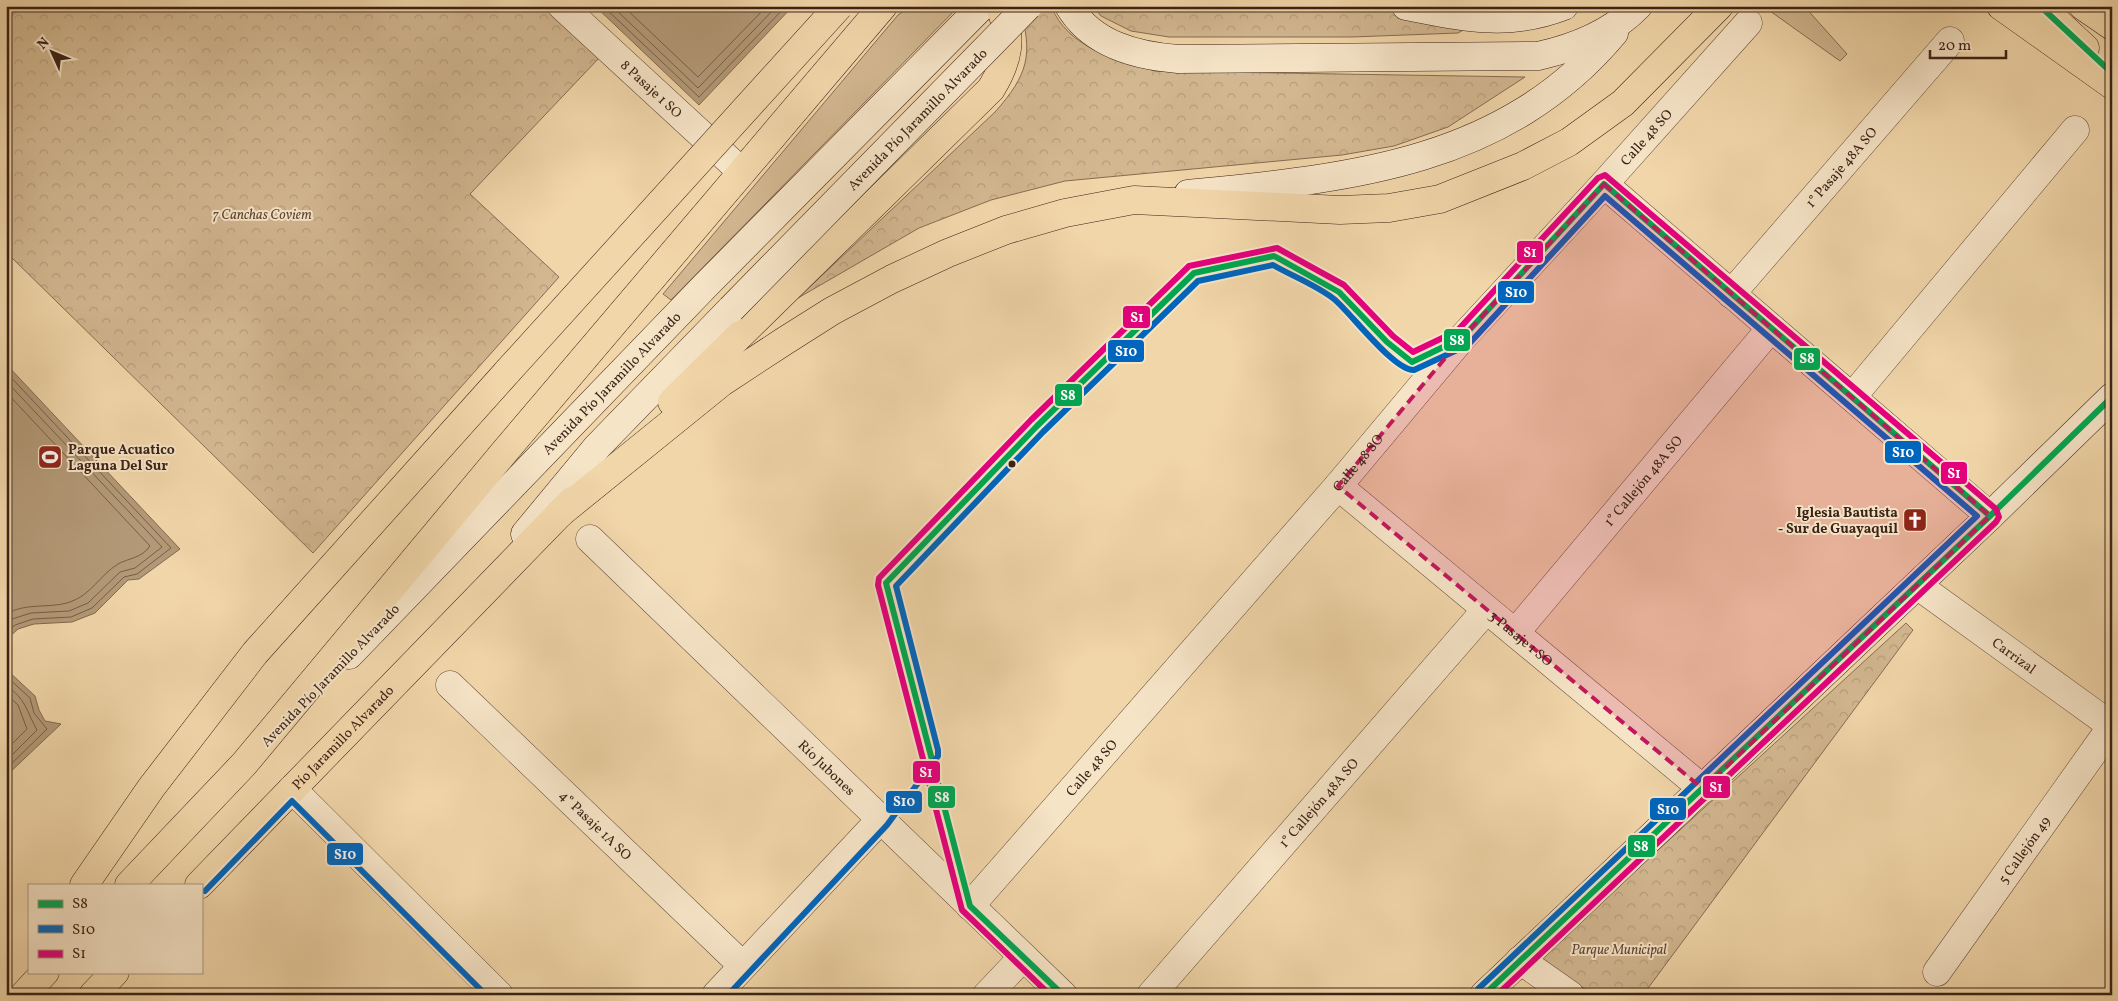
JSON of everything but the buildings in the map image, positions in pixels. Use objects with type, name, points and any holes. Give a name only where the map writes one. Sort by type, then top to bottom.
[{"type":"main road","points":[[85,884],[151,788],[255,653],[839,6]]},
{"type":"main road","points":[[130,884],[244,764],[506,450],[883,6]]},
{"type":"main road","points":[[559,514],[991,89],[1002,71],[1009,51],[1009,35],[999,6]]},
{"type":"main road","points":[[559,514],[722,382],[832,311],[908,272],[1006,230],[1065,214],[1134,200],[1340,210],[1389,208],[1440,199],[1523,166],[1569,142],[1623,103],[1719,6]]},
{"type":"main road","points":[[2001,6],[2112,85]]},
{"type":"main road","points":[[2040,6],[2112,73]]},
{"type":"main road","points":[[2083,6],[2112,26]]},
{"type":"main road","name":"Pío Jaramillo Alvarado","points":[[200,884],[559,514]]},
{"type":"main road","points":[[14,995],[28,972]]},
{"type":"main road","points":[[24,995],[43,974]]},
{"type":"main road","points":[[93,995],[113,974]]},
{"type":"street","name":"8 Pasaje 1 SO","points":[[562,6],[742,172]]},
{"type":"street","name":"Avenida Pío Jaramillo Alvarado","points":[[244,764],[705,286],[982,6]]},
{"type":"street","name":"Avenida Pío Jaramillo Alvarado","points":[[444,632],[597,447],[1028,6]]},
{"type":"street","points":[[1069,6],[1088,28],[1115,47],[1148,56],[1178,59],[1538,56],[1564,50],[1593,37],[1634,10]]},
{"type":"street","points":[[1406,6],[1498,20],[1543,14],[1564,6]]},
{"type":"street","points":[[1134,200],[1261,187],[1384,167],[1465,142],[1502,124],[1530,107],[1568,78],[1601,48],[1634,10]]},
{"type":"street","name":"Calle 48 SO","points":[[970,906],[1338,486],[1462,338],[1604,184],[1748,23]]},
{"type":"street","name":"1° Pasaje 48A SO","points":[[1731,294],[1950,41]]},
{"type":"street","points":[[1852,397],[2075,130]]},
{"type":"street","points":[[1604,184],[1990,516]]},
{"type":"street","name":"1° Callejón 48A SO","points":[[1514,633],[1771,328]]},
{"type":"street","points":[[1484,995],[1990,516],[2112,397]]},
{"type":"street","name":"3 Pasaje 1 SO","points":[[1338,486],[1703,789]]},
{"type":"street","name":"Río Jubones","points":[[590,539],[1063,995]]},
{"type":"street","name":"Carrizal","points":[[1917,585],[2112,726]]},
{"type":"street","name":"1° Callejón 48A SO","points":[[1151,995],[1486,610]]},
{"type":"street","name":"4° Pasaje 1A SO","points":[[450,685],[742,965]]},
{"type":"street","name":"5 Callejón 49","points":[[1937,972],[2112,726]]},
{"type":"street","points":[[292,789],[489,991]]},
{"type":"street","points":[[716,995],[742,965],[881,819]]},
{"type":"street","points":[[987,995],[1023,958]]},
{"type":"street","points":[[1520,960],[1570,995]]},
{"type":"highlighted area","points":[[1604,184],[1990,516],[1703,789],[1338,486],[1462,338]]},
{"type":"green space","name":"7 Canchas Coviem","points":[[21,6],[546,6],[599,58],[470,194],[559,277],[313,553],[6,252],[6,22]]},
{"type":"green space","points":[[911,6],[959,6],[671,300],[663,294],[898,15]]},
{"type":"green space","points":[[1019,6],[1051,6],[1069,32],[1081,42],[1109,57],[1155,71],[1525,77],[1448,127],[1394,146],[1342,155],[1065,181],[991,200],[919,228],[798,298],[995,112],[1006,99],[1021,75],[1027,51],[1024,23]]},
{"type":"green space","points":[[1093,6],[1507,6],[1458,33],[1352,37],[1169,37],[1131,31],[1101,16]]},
{"type":"green space","points":[[1763,6],[1804,6],[1847,54],[1840,61]]},
{"type":"green space","name":"Parque Municipal","points":[[1906,623],[1913,630],[1643,995],[1595,995],[1538,960]]},
{"type":"water","points":[[595,6],[793,6],[699,105]]},
{"type":"water","name":"Parque Acuatico Laguna Del Sur","points":[[6,364],[180,549],[139,579],[128,580],[95,613],[72,622],[34,624],[18,629],[6,640]]},
{"type":"water","points":[[6,669],[35,696],[45,721],[61,724],[6,776]]},
{"type":"transit line","name":"S8","points":[[2040,6],[2112,73]]},
{"type":"transit line","name":"S1","points":[[1050,995],[962,910],[878,585],[879,578],[1031,420],[1189,266],[1277,248],[1344,285],[1393,336],[1413,352],[1457,331],[1598,178],[1605,175],[1996,509],[1999,517],[1996,522],[1497,995]]},
{"type":"transit line","name":"S8","points":[[1063,995],[970,906],[886,583],[1037,426],[1194,273],[1274,256],[1339,292],[1387,342],[1412,362],[1462,338],[1604,184],[1990,516]]},
{"type":"transit line","name":"S10","points":[[728,995],[887,825],[938,756],[896,586],[1043,432],[1198,281],[1273,265],[1312,285],[1334,299],[1384,352],[1406,368],[1414,370],[1468,345],[1605,196],[1977,516],[1478,989]]},
{"type":"transit line","name":"S8","points":[[1484,995],[1990,516],[2112,397]]},
{"type":"transit line","name":"S10","points":[[205,891],[292,801],[486,995]]},
{"type":"place","name":"Parque Acuatico Laguna Del Sur","points":[[50,457]]},
{"type":"place","name":"Iglesia Bautista - Sur de Guayaquil","points":[[1915,520]]}]
